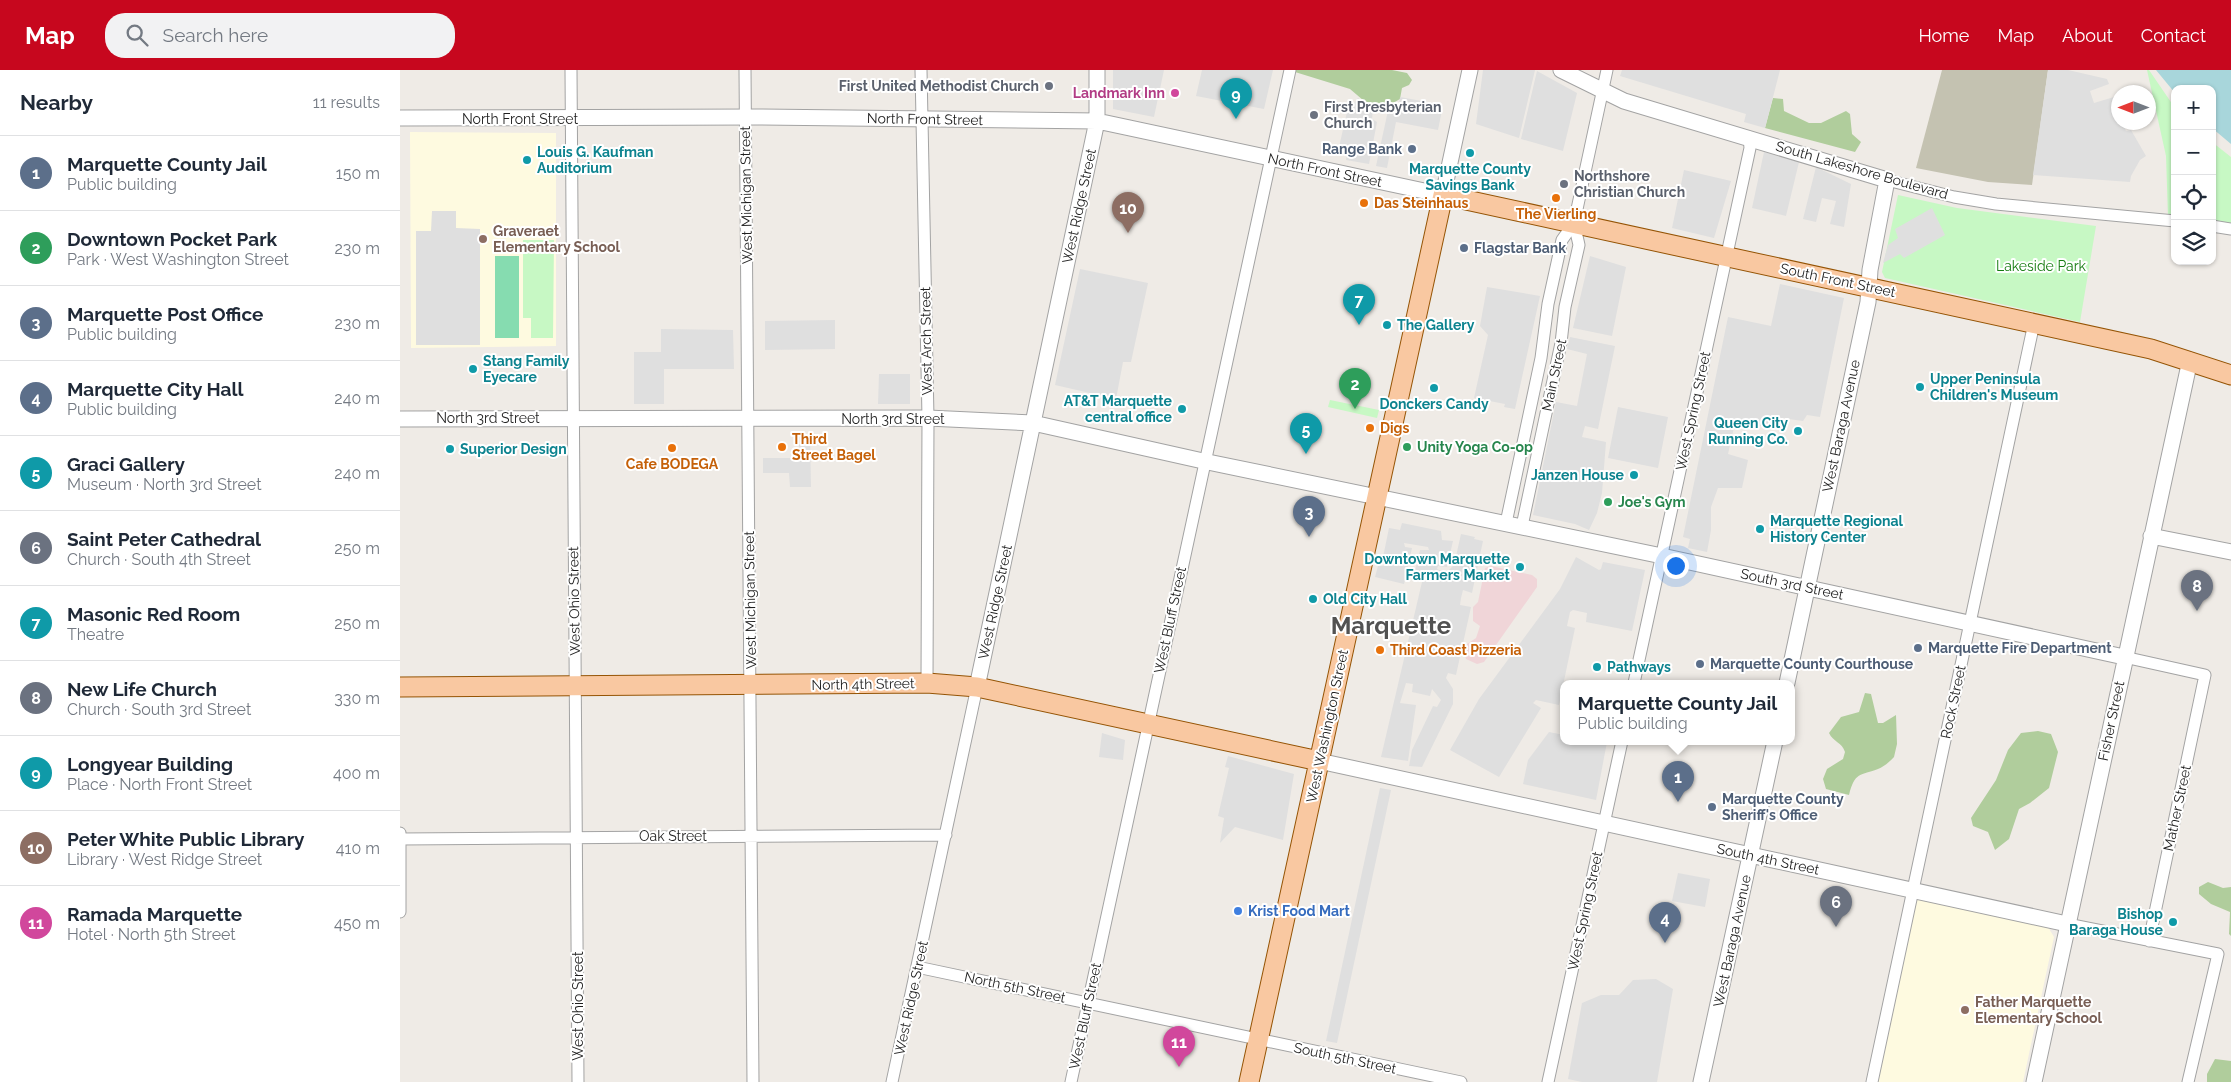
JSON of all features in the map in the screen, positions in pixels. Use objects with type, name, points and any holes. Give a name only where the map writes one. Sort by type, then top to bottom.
[{"type":"main road","name":"South Front Street","points":[[1442,194],[2151,349],[2190,360],[2231,375]]},
{"type":"main road","name":"West Washington Street","points":[[1249,1082],[1378,496],[1442,194]]},
{"type":"main road","name":"North 4th Street","points":[[400,687],[927,683],[978,687],[1319,761]]},
{"type":"street","name":"West Ohio Street","points":[[571,70],[578,1082]]},
{"type":"street","name":"West Michigan Street","points":[[745,70],[753,1082]]},
{"type":"street","name":"West Arch Street","points":[[921,70],[928,418],[927,683]]},
{"type":"street","name":"West Ridge Street","points":[[892,1082],[978,687],[1097,121],[1097,70]]},
{"type":"street","name":"West Bluff Street","points":[[1071,1082],[1203,461],[1290,70]]},
{"type":"street","points":[[1442,194],[1470,70]]},
{"type":"street","name":"South Lakeshore Boulevard","points":[[1561,70],[1624,101],[1887,180],[1954,197],[1996,204],[2171,221]]},
{"type":"street","name":"Main Street","points":[[1506,523],[1541,358],[1548,304],[1562,240],[1574,223],[1607,70]]},
{"type":"street","name":"North Front Street","points":[[400,118],[745,117],[1097,121],[1442,194]]},
{"type":"street","name":"West Spring Street","points":[[1635,680],[1750,148],[1749,137]]},
{"type":"street","name":"West Baraga Avenue","points":[[1788,680],[1868,302],[1887,180]]},
{"type":"street","name":"Main Street","points":[[1522,526],[1561,343],[1565,307],[1579,245],[1574,223]]},
{"type":"street","points":[[2216,226],[2231,228]]},
{"type":"street","name":"Rock Street","points":[[1872,1082],[2034,323]]},
{"type":"street","name":"Fisher Street","points":[[2034,1082],[2124,657],[2190,360]]},
{"type":"street","name":"North 3rd Street","points":[[400,419],[928,418],[1033,423],[1203,461],[1378,496]]},
{"type":"street","name":"South 3rd Street","points":[[1378,496],[1970,622],[2205,675]]},
{"type":"street","points":[[2151,536],[2231,552]]},
{"type":"street","name":"Mather Street","points":[[2149,941],[2205,675]]},
{"type":"street","name":"West Spring Street","points":[[1548,1082],[1621,745]]},
{"type":"street","name":"West Baraga Avenue","points":[[1702,1082],[1774,745]]},
{"type":"street","name":"South 4th Street","points":[[1319,761],[1913,891],[2218,954],[2188,1082]]},
{"type":"street","points":[[400,833],[400,912]]},
{"type":"street","name":"Oak Street","points":[[400,839],[946,834]]},
{"type":"street","name":"North 5th Street","points":[[918,967],[1258,1040]]},
{"type":"street","name":"South 5th Street","points":[[1258,1040],[1461,1082]]},
{"type":"shaded area","points":[[1113,70],[1164,70],[1154,117],[1113,109]]},
{"type":"shaded area","points":[[1202,70],[1273,70],[1264,109],[1196,96]]},
{"type":"shaded area","points":[[1483,70],[1535,70],[1519,138],[1476,124]]},
{"type":"shaded area","points":[[1622,70],[1780,70],[1765,128],[1744,122],[1746,114],[1620,76]]},
{"type":"shaded area","points":[[1942,70],[2048,70],[2032,185],[1988,182],[1916,168]]},
{"type":"shaded area","points":[[2048,70],[2068,70],[2107,79],[2109,84],[2090,91],[2094,103],[2111,98],[2111,130],[2131,130],[2146,156],[2140,160],[2131,176],[2130,182],[2033,175]]},
{"type":"shaded area","points":[[1537,71],[1577,93],[1563,151],[1521,139]]},
{"type":"shaded area","points":[[1400,97],[1443,105],[1438,130],[1396,122],[1387,168],[1376,166],[1389,106],[1399,105]]},
{"type":"shaded area","points":[[1358,98],[1373,110],[1372,119],[1377,122],[1369,164],[1346,160],[1348,149],[1339,147],[1347,112]]},
{"type":"shaded area","name":"Graveraet Elementary School","points":[[410,132],[556,133],[556,346],[411,348]]},
{"type":"shaded area","points":[[1764,152],[1799,162],[1786,216],[1752,208]]},
{"type":"shaded area","points":[[1816,167],[1851,184],[1844,227],[1830,224],[1836,201],[1822,198],[1816,222],[1803,219]]},
{"type":"shaded area","points":[[1684,170],[1731,181],[1714,238],[1672,228]]},
{"type":"shaded area","points":[[1932,208],[1945,235],[1904,258],[1900,254],[1883,263],[1888,245],[1898,238],[1895,229]]},
{"type":"shaded area","points":[[432,211],[456,211],[456,228],[480,229],[480,345],[416,345],[416,231],[431,231]]},
{"type":"shaded area","points":[[1590,256],[1626,267],[1612,336],[1573,328]]},
{"type":"shaded area","points":[[1080,269],[1148,283],[1131,362],[1123,362],[1116,399],[1055,385]]},
{"type":"shaded area","points":[[1780,284],[1844,298],[1820,417],[1807,415],[1803,421],[1775,417],[1770,427],[1735,423],[1728,454],[1748,460],[1742,488],[1718,488],[1711,507],[1711,530],[1707,552],[1688,548],[1690,539],[1683,537],[1728,317],[1771,326]]},
{"type":"shaded area","points":[[1487,287],[1540,296],[1515,409],[1504,407],[1505,404],[1474,398],[1488,335],[1480,326]]},
{"type":"shaded area","points":[[835,320],[835,349],[765,350],[765,321]]},
{"type":"shaded area","points":[[661,329],[733,330],[734,369],[664,369],[664,404],[634,404],[634,352],[661,352]]},
{"type":"shaded area","points":[[1570,337],[1615,346],[1598,429],[1585,426],[1582,437],[1606,442],[1602,493],[1597,513],[1589,530],[1575,524],[1533,515],[1556,402],[1577,406],[1587,354],[1567,349]]},
{"type":"shaded area","points":[[879,374],[910,374],[910,404],[878,404]]},
{"type":"shaded area","points":[[1618,407],[1668,417],[1658,468],[1608,458]]},
{"type":"shaded area","points":[[799,436],[810,436],[811,487],[790,487],[789,473],[763,473],[763,458],[795,458],[796,454],[799,454]]},
{"type":"shaded area","points":[[1402,523],[1441,531],[1442,540],[1453,541],[1447,567],[1438,566],[1437,569],[1439,570],[1448,571],[1454,565],[1461,534],[1483,541],[1472,593],[1463,590],[1461,598],[1460,605],[1471,607],[1456,675],[1448,673],[1446,678],[1453,689],[1453,704],[1422,767],[1409,766],[1412,750],[1433,706],[1437,707],[1441,700],[1432,689],[1430,696],[1412,692],[1413,684],[1406,683],[1400,703],[1416,705],[1408,761],[1381,757],[1422,582],[1413,580],[1420,550],[1429,550],[1428,547],[1404,543],[1405,547],[1412,548],[1404,584],[1375,577],[1378,566],[1388,566],[1382,562],[1389,528],[1400,530]]},
{"type":"shaded area","points":[[1576,557],[1599,570],[1603,562],[1645,570],[1632,631],[1586,622],[1587,613],[1573,610],[1570,612],[1567,626],[1575,628],[1564,680],[1560,680],[1559,705],[1536,700],[1533,703],[1541,708],[1499,777],[1450,750],[1479,699],[1560,589]]},
{"type":"shaded area","name":"Downtown Marquette Farmers Market","points":[[1491,566],[1532,575],[1537,579],[1537,587],[1484,662],[1477,664],[1466,659],[1464,651],[1467,644],[1476,638],[1480,626],[1473,621],[1473,607],[1478,602],[1485,568]]},
{"type":"shaded area","points":[[1549,732],[1560,734],[1560,745],[1606,745],[1596,800],[1523,784],[1528,760]]},
{"type":"shaded area","points":[[1102,733],[1125,740],[1123,760],[1099,757]]},
{"type":"shaded area","points":[[1228,756],[1294,774],[1283,840],[1235,827],[1220,843],[1224,818],[1218,816],[1229,768],[1225,767]]},
{"type":"shaded area","points":[[1380,788],[1391,790],[1337,1043],[1326,1041]]},
{"type":"shaded area","points":[[1678,873],[1710,879],[1705,907],[1672,901]]},
{"type":"shaded area","name":"Father Marquette Elementary School","points":[[1914,897],[2048,927],[2054,937],[2023,1082],[1878,1082]]},
{"type":"shaded area","points":[[1656,979],[1673,989],[1657,1082],[1582,1082],[1568,1079],[1582,1003],[1601,995],[1619,995],[1633,980]]},
{"type":"green space","points":[[1294,70],[1392,70],[1407,73],[1412,80],[1409,85],[1402,88],[1400,99],[1377,112],[1350,89],[1295,72]]},
{"type":"green space","points":[[2147,70],[2149,70],[2171,102],[2171,216],[2168,216],[2166,156],[2156,111],[2156,85],[2150,85]]},
{"type":"green space","points":[[1773,98],[1783,99],[1784,111],[1809,123],[1821,123],[1846,111],[1850,114],[1852,134],[1861,142],[1855,152],[1765,128]]},
{"type":"green space","points":[[2216,145],[2231,157],[2231,224],[2216,222]]},
{"type":"green space","name":"Lakeside Park","points":[[1898,195],[1957,208],[2096,226],[2080,322],[1885,278],[1882,272]]},
{"type":"green space","points":[[523,240],[554,240],[553,338],[531,338],[531,318],[523,318]]},
{"type":"green space","points":[[495,256],[519,256],[519,338],[495,338]]},
{"type":"green space","points":[[1330,400],[1379,410],[1377,418],[1328,407]]},
{"type":"green space","points":[[1865,693],[1871,694],[1878,723],[1883,723],[1896,715],[1897,744],[1894,757],[1880,768],[1859,776],[1853,782],[1849,795],[1826,789],[1823,779],[1827,769],[1843,759],[1845,752],[1842,746],[1829,733],[1841,717],[1859,712]]},
{"type":"green space","points":[[2038,731],[2051,734],[2058,752],[2049,788],[2019,809],[2009,839],[1995,850],[1988,832],[1973,826],[1971,818],[1996,780],[2008,750],[2021,733]]},
{"type":"green space","points":[[2208,882],[2223,888],[2231,887],[2231,936],[2229,934],[2230,912],[2211,904],[2199,894],[2199,887]]},
{"type":"green space","points":[[2215,1059],[2231,1061],[2231,1082],[2207,1082],[2207,1074]]},
{"type":"water","points":[[2156,70],[2231,70],[2231,144],[2216,131],[2216,85],[2171,85],[2171,88]]},
{"type":"place","name":"First United Methodist Church","points":[[1049,86]]},
{"type":"place","name":"Landmark Inn","points":[[1175,93]]},
{"type":"place","name":"First Presbyterian Church","points":[[1314,115]]},
{"type":"place","name":"Longyear Building","points":[[1236,119]]},
{"type":"place","name":"Range Bank","points":[[1412,149]]},
{"type":"place","name":"Marquette County Savings Bank","points":[[1470,153]]},
{"type":"place","name":"Louis G. Kaufman Auditorium","points":[[527,160]]},
{"type":"place","name":"Northshore Christian Church","points":[[1564,184]]},
{"type":"place","name":"The Vierling","points":[[1556,198]]},
{"type":"place","name":"Das Steinhaus","points":[[1364,203]]},
{"type":"place","name":"Peter White Public Library","points":[[1128,233]]},
{"type":"place","name":"Graveraet Elementary School","points":[[483,239]]},
{"type":"place","name":"Flagstar Bank","points":[[1464,248]]},
{"type":"place","name":"Masonic Red Room","points":[[1359,325]]},
{"type":"place","name":"The Gallery","points":[[1387,325]]},
{"type":"place","name":"Stang Family Eyecare","points":[[473,369]]},
{"type":"place","name":"Upper Peninsula Children's Museum","points":[[1920,387]]},
{"type":"place","name":"Donckers Candy","points":[[1434,388]]},
{"type":"place","name":"AT&T Marquette central office","points":[[1182,409]]},
{"type":"place","name":"Downtown Pocket Park","points":[[1355,409]]},
{"type":"place","name":"Digs","points":[[1370,428]]},
{"type":"place","name":"Queen City Running Co.","points":[[1798,431]]},
{"type":"place","name":"Third Street Bagel","points":[[782,447]]},
{"type":"place","name":"Unity Yoga Co-op","points":[[1407,447]]},
{"type":"place","name":"Cafe BODEGA","points":[[672,448]]},
{"type":"place","name":"Superior Design","points":[[450,449]]},
{"type":"place","name":"Graci Gallery","points":[[1306,454]]},
{"type":"place","name":"Janzen House","points":[[1634,475]]},
{"type":"place","name":"Joe's Gym","points":[[1608,502]]},
{"type":"place","name":"Marquette Regional History Center","points":[[1760,529]]},
{"type":"place","name":"Marquette Post Office","points":[[1309,537]]},
{"type":"place","name":"Downtown Marquette Farmers Market","points":[[1520,567]]},
{"type":"place","name":"Old City Hall","points":[[1313,599]]},
{"type":"place","name":"New Life Church","points":[[2197,611]]},
{"type":"place","name":"Marquette Fire Department","points":[[1918,648]]},
{"type":"place","name":"Third Coast Pizzeria","points":[[1380,650]]},
{"type":"place","name":"Marquette County Courthouse","points":[[1700,664]]},
{"type":"place","name":"Pathways","points":[[1597,667]]},
{"type":"place","name":"Marquette County Jail","points":[[1678,802]]},
{"type":"place","name":"Marquette County Sheriff's Office","points":[[1712,807]]},
{"type":"place","name":"Krist Food Mart","points":[[1238,911]]},
{"type":"place","name":"Bishop Baraga House","points":[[2173,922]]},
{"type":"place","name":"Saint Peter Cathedral","points":[[1836,927]]},
{"type":"place","name":"Marquette City Hall","points":[[1665,943]]},
{"type":"place","name":"Father Marquette Elementary School","points":[[1965,1010]]},
{"type":"place","name":"Ramada Marquette","points":[[1179,1067]]},
{"type":"district","name":"Marquette","points":[[1391,626]]}]
